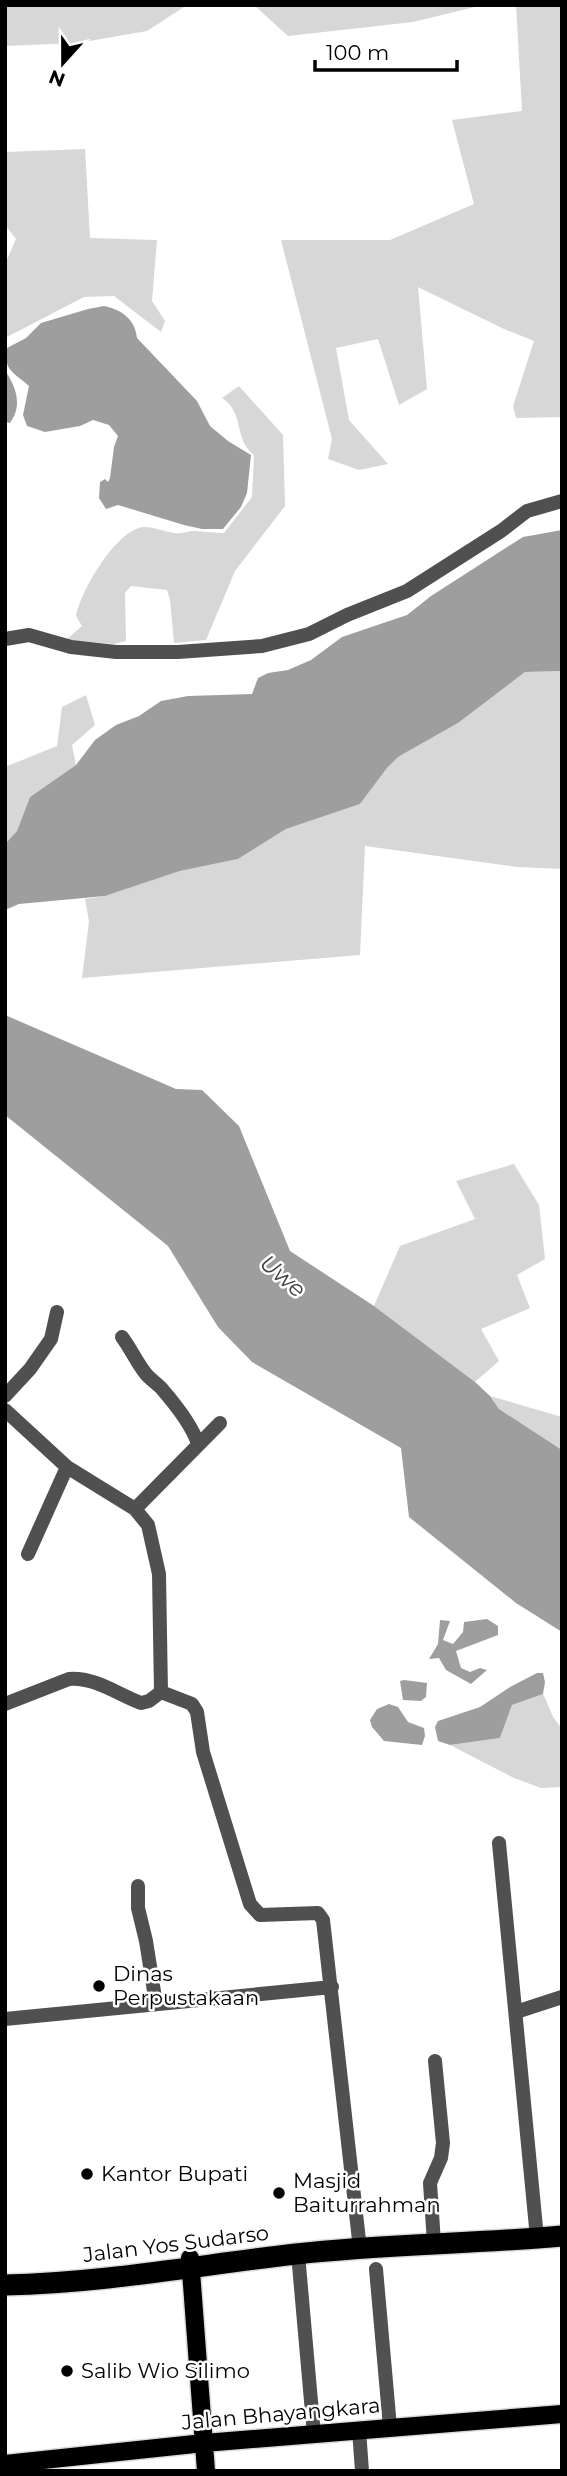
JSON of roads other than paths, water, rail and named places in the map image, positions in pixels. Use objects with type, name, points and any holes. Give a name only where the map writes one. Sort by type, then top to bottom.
[{"type":"highway","name":"Jalan Yos Sudarso","points":[[536,2232],[562,2223]]},
{"type":"highway","name":"Jalan Yos Sudarso","points":[[5,2285],[34,2285],[190,2263],[433,2238],[536,2232],[562,2236]]},
{"type":"highway","name":"Jalan Yos Sudarso","points":[[5,2274],[190,2263],[298,2254],[360,2245]]},
{"type":"main road","points":[[190,2263],[206,2471]]},
{"type":"main road","name":"Jalan Bhayangkara","points":[[5,2464],[32,2466],[204,2443],[562,2414]]},
{"type":"street","points":[[5,639],[29,635],[71,647],[116,652],[178,652],[262,646],[309,634],[347,615],[407,591],[527,511],[562,501]]},
{"type":"street","points":[[5,1396],[51,1339],[57,1312]]},
{"type":"street","points":[[122,1337],[135,1353],[146,1374],[162,1388],[187,1423],[198,1444]]},
{"type":"street","points":[[5,1410],[67,1467],[135,1509],[148,1525],[159,1574],[161,1692]]},
{"type":"street","points":[[135,1509],[220,1423]]},
{"type":"street","points":[[28,1554],[67,1467]]},
{"type":"street","points":[[5,1704],[69,1679],[79,1678],[96,1682],[141,1703],[149,1701],[161,1692]]},
{"type":"street","points":[[161,1692],[192,1704],[197,1712],[203,1752],[250,1904],[260,1914],[318,1913],[323,1920],[360,2245]]},
{"type":"street","points":[[499,1843],[536,2232]]},
{"type":"street","points":[[138,1886],[138,1908],[156,2004]]},
{"type":"street","points":[[5,2019],[332,1987]]},
{"type":"street","points":[[516,2012],[562,1997]]},
{"type":"street","points":[[433,2238],[430,2183],[441,2158],[443,2143],[435,2062]]},
{"type":"street","points":[[298,2254],[314,2435]]},
{"type":"street","points":[[376,2269],[390,2427]]},
{"type":"street","points":[[359,2430],[362,2471]]},
{"type":"water","points":[[104,306],[122,313],[130,321],[137,338],[197,401],[210,426],[251,455],[247,493],[241,507],[223,529],[202,529],[184,525],[118,505],[106,509],[99,498],[100,482],[105,479],[108,482],[110,478],[118,436],[109,425],[93,420],[80,426],[45,432],[27,426],[23,415],[29,386],[8,367],[5,349],[26,338],[41,323]]},
{"type":"water","points":[[5,370],[12,383],[17,403],[10,423],[5,422]]},
{"type":"water","points":[[562,530],[562,671],[525,672],[458,723],[398,757],[360,804],[286,829],[238,859],[180,871],[105,896],[19,904],[5,910],[5,844],[17,831],[30,797],[76,765],[95,740],[116,725],[139,716],[161,701],[188,696],[252,694],[258,678],[311,660],[342,637],[407,615],[431,596],[523,537]]},
{"type":"water","name":"Uwe","points":[[5,1015],[176,1089],[202,1090],[239,1126],[290,1251],[374,1306],[475,1382],[499,1409],[562,1450],[562,1632],[516,1603],[409,1517],[401,1448],[252,1362],[218,1327],[168,1246],[5,1115]]},
{"type":"water","points":[[487,1619],[498,1626],[498,1635],[456,1651],[461,1668],[470,1672],[480,1668],[487,1670],[471,1684],[446,1670],[439,1658],[429,1659],[438,1644],[440,1620],[450,1621],[443,1640],[453,1644],[463,1632],[464,1622]]},
{"type":"water","points":[[537,1673],[543,1673],[543,1694],[512,1705],[500,1738],[450,1745],[438,1741],[435,1727],[438,1721],[480,1707]]},
{"type":"water","points":[[400,1681],[427,1683],[426,1697],[421,1701],[403,1700]]},
{"type":"water","points":[[389,1704],[398,1707],[408,1722],[424,1728],[422,1745],[384,1741],[372,1727],[370,1720],[377,1709]]},
{"type":"place","name":"Dinas Perpustakaan","points":[[99,1986]]},
{"type":"place","name":"Kantor Bupati","points":[[87,2174]]},
{"type":"place","name":"Masjid Baiturrahman","points":[[279,2193]]},
{"type":"place","name":"Salib Wio Silimo","points":[[67,2371]]}]
